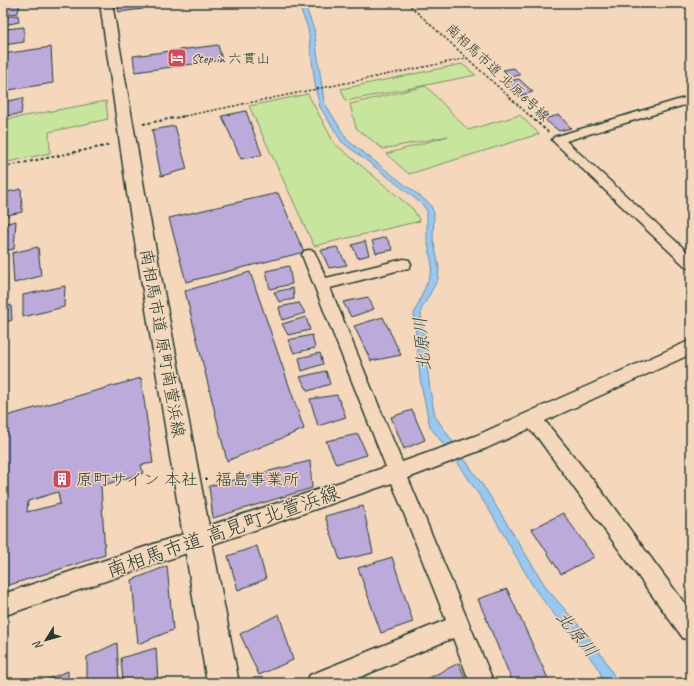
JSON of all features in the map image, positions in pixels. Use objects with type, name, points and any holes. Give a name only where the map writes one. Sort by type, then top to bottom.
[{"type":"street","name":"南相馬市道 原町南萱浜線","points":[[106,3],[197,540],[223,683]]},
{"type":"street","points":[[558,140],[691,99]]},
{"type":"street","points":[[558,140],[691,263]]},
{"type":"street","points":[[309,255],[482,683]]},
{"type":"street","points":[[321,285],[404,264]]},
{"type":"street","points":[[691,347],[531,419],[544,432],[590,492],[691,630]]},
{"type":"street","name":"南相馬市道 高見町北萱浜線","points":[[3,605],[396,473],[481,442],[531,419]]},
{"type":"street","points":[[318,683],[459,625]]},
{"type":"path","name":"南相馬市道 北原6号線","points":[[408,3],[558,140]]},
{"type":"path","points":[[3,167],[128,134],[311,89],[468,58]]},
{"type":"green space","points":[[462,64],[476,75],[346,101],[341,89]]},
{"type":"green space","points":[[426,86],[468,130],[520,115],[539,134],[409,174],[386,154],[448,136],[383,149],[356,128],[350,104]]},
{"type":"green space","points":[[308,94],[334,143],[413,209],[420,221],[314,246],[249,106]]},
{"type":"green space","points":[[106,101],[108,119],[49,132],[50,153],[3,163],[3,120]]},
{"type":"water","name":"北原川","points":[[298,3],[304,3],[314,29],[324,102],[347,140],[430,204],[434,213],[433,238],[439,268],[438,279],[421,310],[421,316],[430,390],[435,416],[488,493],[547,589],[588,636],[603,657],[618,683],[604,683],[599,670],[586,652],[534,588],[493,516],[456,460],[430,427],[420,379],[414,314],[431,273],[432,265],[427,238],[427,211],[422,204],[342,142],[320,107],[316,91],[308,28]]},
{"type":"building","points":[[20,3],[18,13],[4,15],[5,5]]},
{"type":"building","points":[[117,3],[142,3],[143,9],[119,12]]},
{"type":"building","points":[[18,15],[19,22],[4,25],[4,17]]},
{"type":"building","points":[[24,27],[24,42],[4,45],[6,29]]},
{"type":"building","name":"Step in 六貫山","points":[[218,45],[222,60],[135,72],[133,56]]},
{"type":"building","points":[[51,47],[53,83],[3,91],[3,54]]},
{"type":"building","points":[[514,68],[520,75],[510,77],[503,70]]},
{"type":"building","points":[[519,79],[533,92],[519,96],[505,82]]},
{"type":"building","points":[[23,98],[21,114],[3,116],[4,102]]},
{"type":"building","points":[[246,111],[262,155],[241,159],[222,116]]},
{"type":"building","points":[[559,115],[571,128],[559,131],[544,119]]},
{"type":"building","points":[[175,126],[187,169],[161,176],[152,130]]},
{"type":"building","points":[[21,189],[22,212],[3,216],[3,193]]},
{"type":"building","points":[[278,193],[304,252],[186,282],[169,218]]},
{"type":"building","points":[[16,221],[14,249],[3,251],[3,224]]},
{"type":"building","points":[[386,237],[393,250],[376,253],[372,241]]},
{"type":"building","points":[[365,241],[369,255],[358,258],[352,245]]},
{"type":"building","points":[[38,247],[41,276],[14,283],[12,253]]},
{"type":"building","points":[[337,247],[347,265],[329,268],[321,250]]},
{"type":"building","points":[[289,266],[292,284],[270,289],[266,271]]},
{"type":"building","points":[[250,272],[304,429],[227,461],[185,291]]},
{"type":"building","points":[[65,286],[64,307],[23,317],[23,295]]},
{"type":"building","points":[[293,288],[294,299],[279,302],[274,292]]},
{"type":"building","points":[[368,297],[374,309],[351,317],[343,302]]},
{"type":"building","points":[[299,303],[305,313],[282,320],[279,307]]},
{"type":"building","points":[[11,305],[12,320],[3,323],[3,307]]},
{"type":"building","points":[[306,317],[310,330],[288,335],[282,324]]},
{"type":"building","points":[[383,317],[401,355],[371,361],[354,326]]},
{"type":"building","points":[[312,335],[315,348],[294,353],[288,340]]},
{"type":"building","points":[[320,353],[323,364],[302,371],[299,358]]},
{"type":"building","points":[[326,371],[330,384],[308,391],[300,377]]},
{"type":"building","name":"原町サイン 本社・福島事業所","points":[[141,378],[153,463],[141,465],[143,473],[101,486],[105,555],[3,587],[3,521],[7,520],[7,508],[3,509],[3,417]],"holes":[[[58,492],[60,504],[27,512],[28,501]]]},
{"type":"building","points":[[337,395],[346,417],[318,426],[310,399]]},
{"type":"building","points":[[412,410],[425,440],[404,449],[391,417]]},
{"type":"building","points":[[358,434],[367,455],[336,464],[326,441]]},
{"type":"building","points":[[310,461],[312,488],[213,518],[209,486]]},
{"type":"building","points":[[363,506],[373,553],[340,560],[325,516]]},
{"type":"building","points":[[563,513],[594,557],[561,574],[532,529]]},
{"type":"building","points":[[257,546],[266,579],[238,590],[228,556]]},
{"type":"building","points":[[392,557],[413,622],[381,633],[358,568]]},
{"type":"building","points":[[167,566],[173,630],[138,644],[132,580]]},
{"type":"building","points":[[507,589],[550,683],[513,683],[478,599]]},
{"type":"building","points":[[279,614],[293,660],[259,675],[240,634]]},
{"type":"building","points":[[117,643],[119,683],[87,683],[87,657]]},
{"type":"building","points":[[156,648],[158,683],[123,683],[121,658]]},
{"type":"building","points":[[459,663],[467,683],[419,683]]},
{"type":"building","points":[[68,671],[68,683],[38,683]]},
{"type":"place","name":"Step in 六貫山","points":[[177,58]]},
{"type":"place","name":"原町サイン 本社・福島事業所","points":[[62,479]]}]
